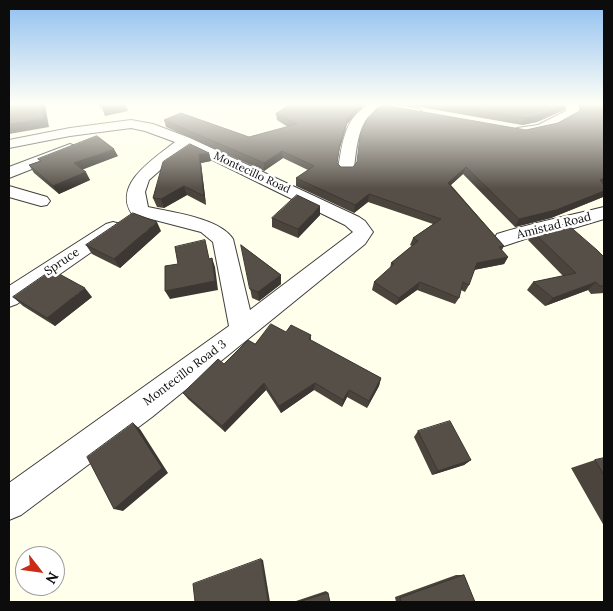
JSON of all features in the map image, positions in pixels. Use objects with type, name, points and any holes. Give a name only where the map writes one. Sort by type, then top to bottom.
[{"type":"street","name":"Montecillo Road","points":[[9,144],[67,133]]},
{"type":"street","points":[[9,173],[110,133]]},
{"type":"street","name":"Montecillo Road","points":[[164,133],[352,221],[362,228],[363,232],[358,239]]},
{"type":"street","points":[[346,169],[353,133]]},
{"type":"street","points":[[185,142],[142,178],[136,192],[140,210],[208,228],[223,239],[242,330]]},
{"type":"street","points":[[9,191],[41,201]]},
{"type":"street","name":"Spruce","points":[[9,298],[140,210]]},
{"type":"street","name":"Amistad Road","points":[[504,239],[537,228],[574,222],[604,213]]},
{"type":"street","name":"Montecillo Road 3","points":[[9,503],[51,474],[242,330],[358,239]]},
{"type":"building","points":[[193,133],[236,133],[249,137],[266,133],[343,133],[337,163],[341,167],[353,167],[357,162],[361,133],[604,133],[604,178],[600,180],[604,185],[604,191],[556,210],[519,219],[466,167],[448,183],[504,246],[499,247],[508,257],[477,263],[469,285],[463,282],[459,298],[420,282],[399,298],[374,282],[394,264],[391,263],[418,241],[413,238],[441,219],[369,194],[355,205],[296,178],[314,166],[282,151],[264,163]]},
{"type":"building","points":[[97,136],[114,149],[74,163],[86,172],[53,186],[29,165],[41,161],[38,159]]},
{"type":"building","points":[[190,144],[209,153],[199,154],[204,196],[184,186],[161,199],[153,198],[163,162]]},
{"type":"building","points":[[297,195],[320,206],[298,229],[272,218]]},
{"type":"building","points":[[133,213],[157,222],[114,259],[86,245]]},
{"type":"building","points":[[567,224],[604,257],[604,286],[600,286],[596,282],[553,298],[533,282],[576,273],[533,232]]},
{"type":"building","points":[[205,240],[209,259],[212,258],[215,281],[165,291],[165,266],[178,264],[175,247]]},
{"type":"building","points":[[241,245],[281,275],[258,292],[250,289]]},
{"type":"building","points":[[52,270],[85,288],[47,318],[13,297]]},
{"type":"building","points":[[271,324],[286,332],[291,325],[311,335],[309,339],[381,378],[369,401],[349,390],[343,400],[315,383],[279,406],[264,383],[222,426],[183,393],[218,359],[224,364],[248,340],[255,344]]},
{"type":"building","points":[[450,421],[471,460],[438,471],[418,431]]},
{"type":"building","points":[[133,423],[162,468],[114,509],[87,457]]},
{"type":"building","points":[[604,458],[604,475],[595,460]]},
{"type":"building","points":[[261,559],[268,602],[195,602],[193,584]]},
{"type":"building","points":[[464,575],[475,602],[401,602],[400,598]]},
{"type":"building","points":[[328,593],[330,602],[299,602]]}]
